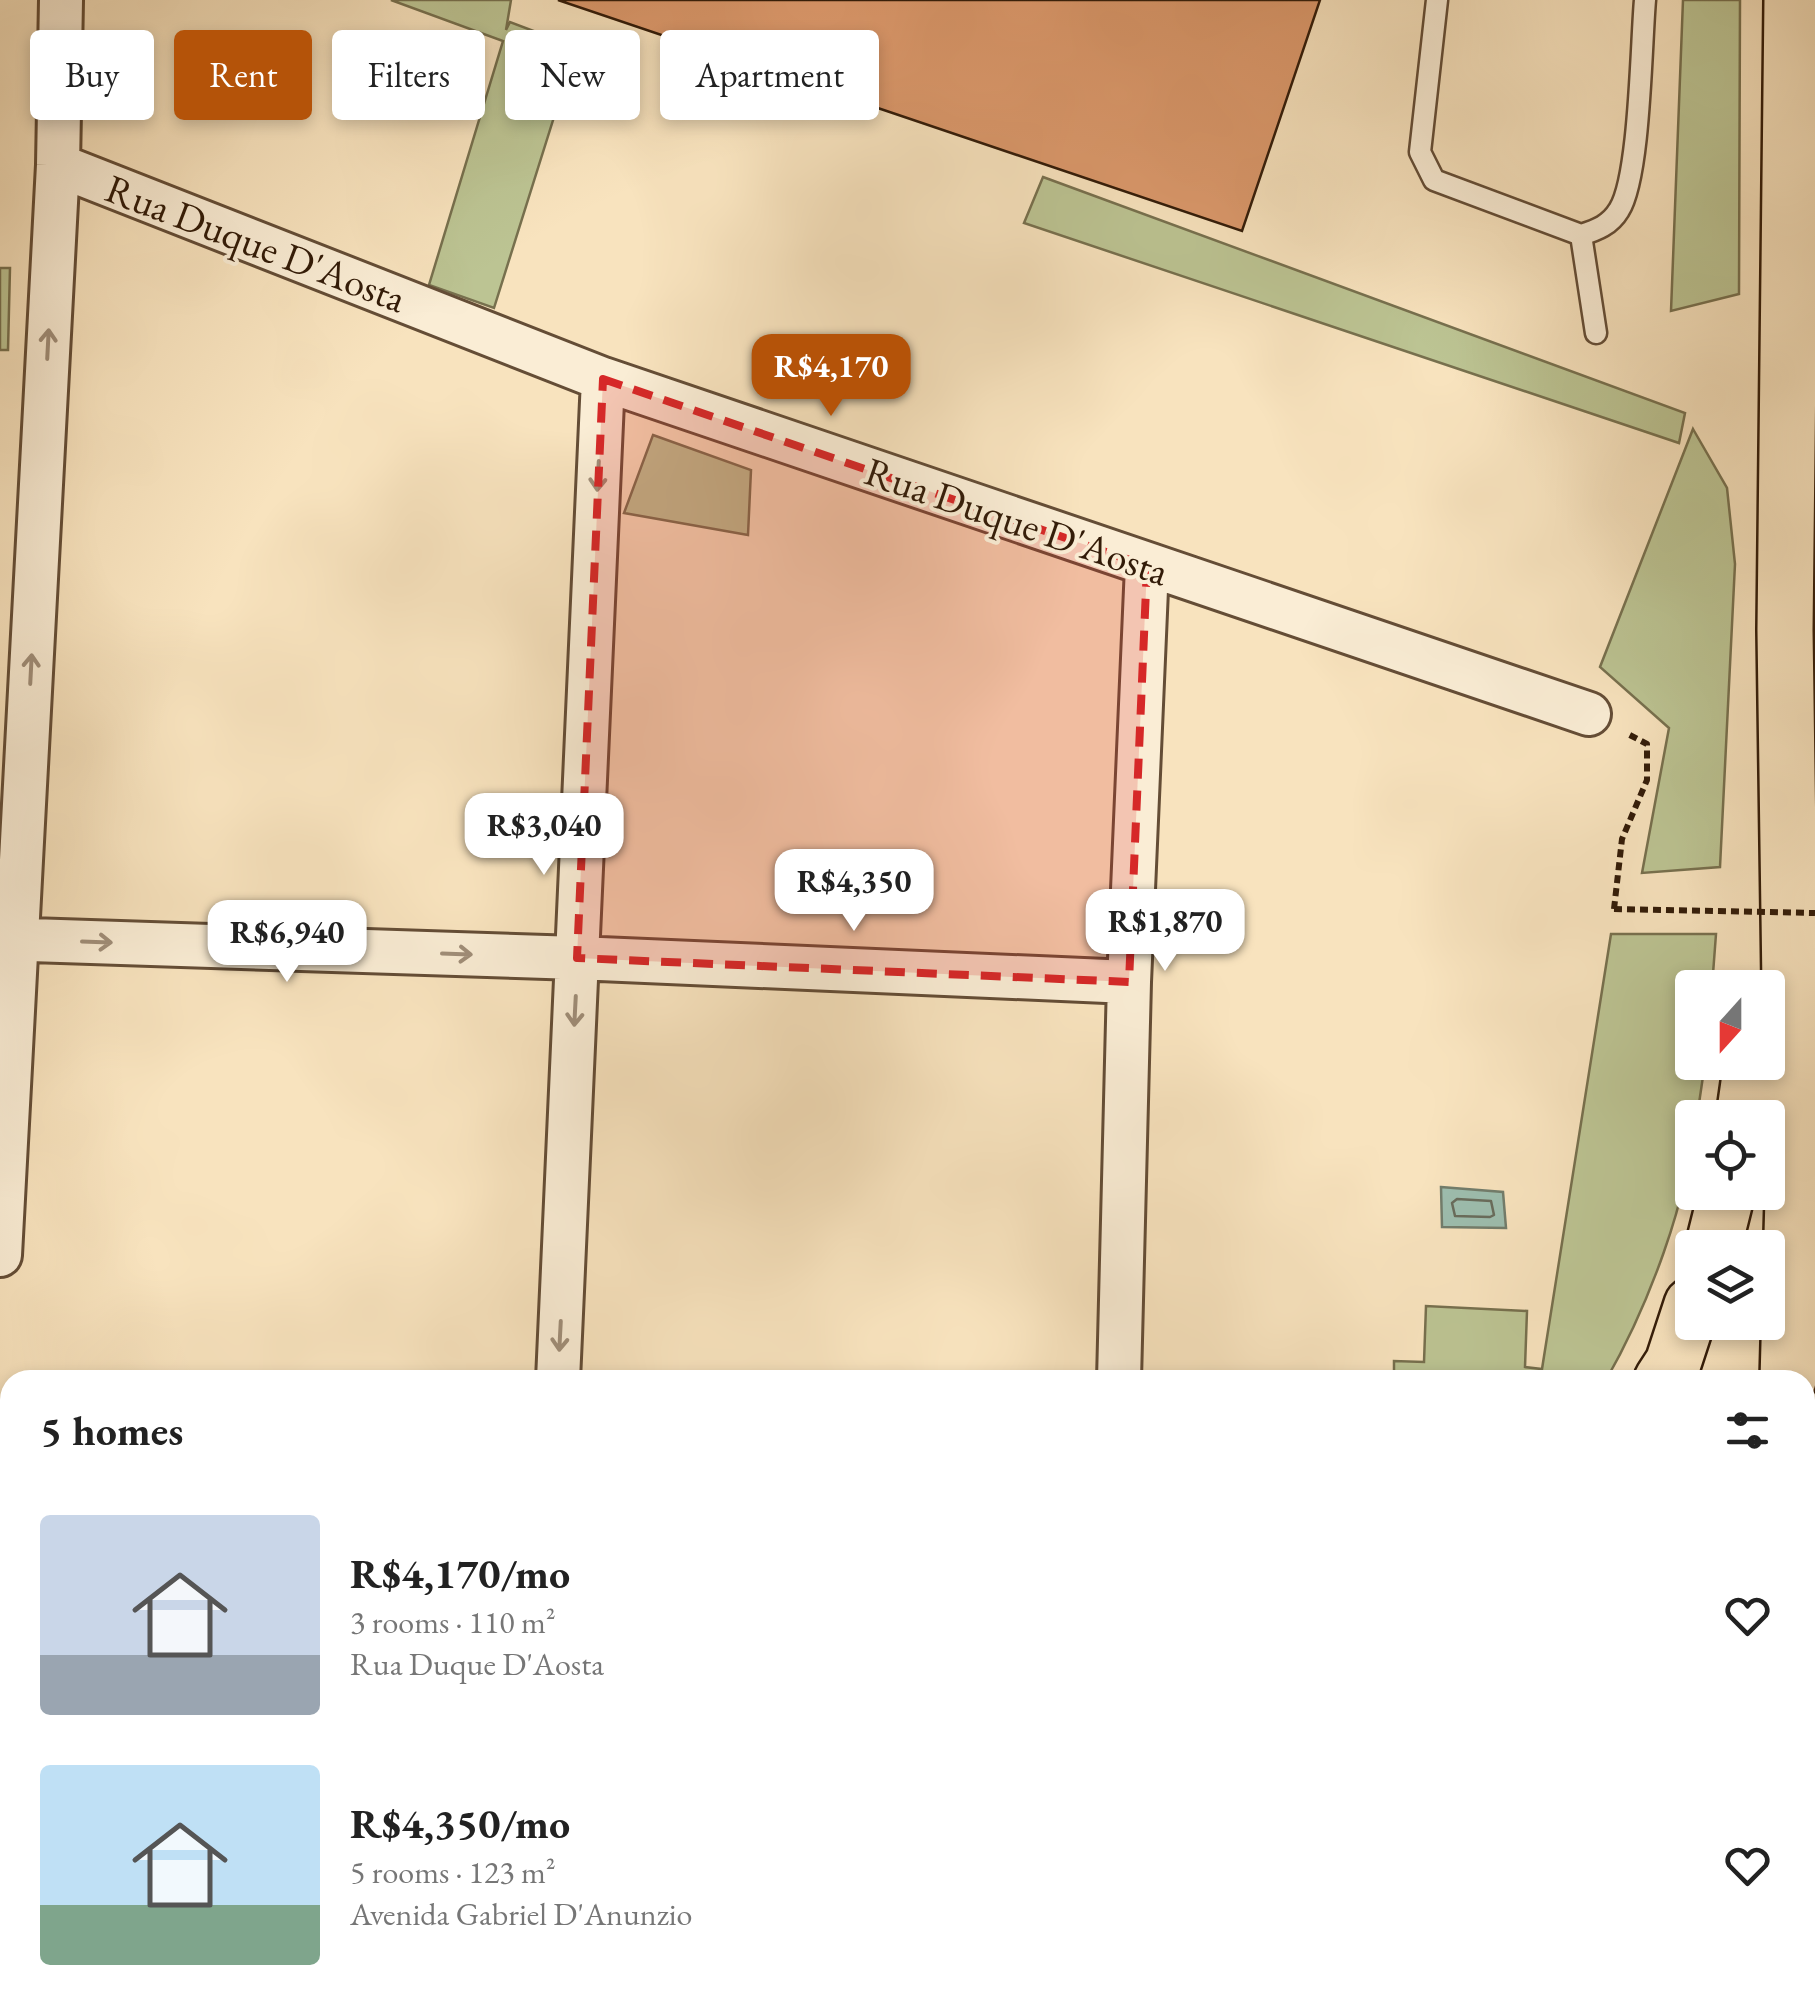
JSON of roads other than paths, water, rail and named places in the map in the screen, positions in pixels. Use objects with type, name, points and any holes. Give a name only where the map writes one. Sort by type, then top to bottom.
[{"type":"highway","points":[[1788,1370],[1792,1198],[1785,630],[1792,0]]},
{"type":"highway","points":[[1767,970],[1789,822]]},
{"type":"highway","points":[[1668,1370],[1680,1340]]},
{"type":"street","points":[[0,1255],[8,939],[58,165],[61,0]]},
{"type":"street","name":"Rua Duque D'Aosta","points":[[58,165],[603,379],[1589,714]]},
{"type":"street","points":[[558,1370],[603,379]]},
{"type":"street","points":[[1119,1370],[1128,982],[1147,566]]},
{"type":"street","points":[[8,939],[1128,982]]},
{"type":"lane","points":[[1437,0],[1420,152],[1434,180],[1581,235],[1603,228],[1620,209],[1631,177],[1645,0]]},
{"type":"lane","points":[[1581,235],[1596,333]]},
{"type":"water","points":[[1441,1187],[1503,1192],[1506,1228],[1442,1227]]}]
